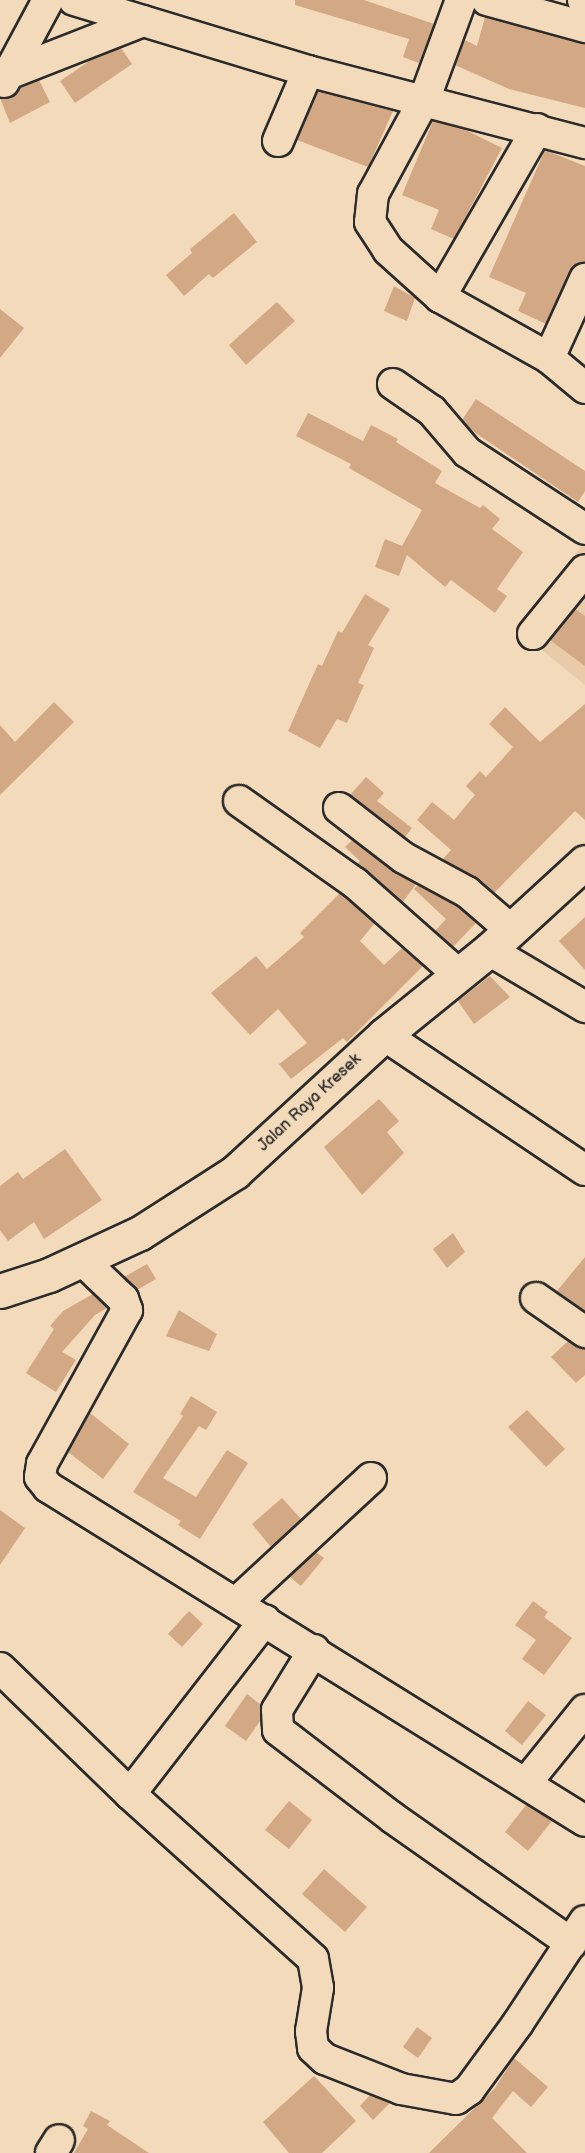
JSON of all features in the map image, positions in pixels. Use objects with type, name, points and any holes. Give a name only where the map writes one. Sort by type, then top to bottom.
[{"type":"main road","name":"Jalan Raya Kresek","points":[[0,1291],[82,1260],[140,1233],[235,1172],[384,1035],[500,940],[585,862]]},
{"type":"street","points":[[4,81],[48,0]]},
{"type":"street","points":[[462,0],[425,98],[373,194],[370,222],[388,250],[440,297],[549,358],[585,388]]},
{"type":"street","points":[[488,0],[585,27]]},
{"type":"street","points":[[78,1],[308,71],[425,98],[585,142]]},
{"type":"street","points":[[4,81],[143,21]]},
{"type":"street","points":[[278,141],[308,71]]},
{"type":"street","points":[[440,297],[537,129]]},
{"type":"street","points":[[549,358],[585,279]]},
{"type":"street","points":[[393,384],[432,411],[462,449],[585,529]]},
{"type":"street","points":[[533,634],[585,570]]},
{"type":"street","points":[[239,801],[355,883],[459,975]]},
{"type":"street","points":[[339,808],[404,858],[467,892],[500,940],[585,1007]]},
{"type":"street","points":[[384,1035],[585,1170]]},
{"type":"street","points":[[82,1260],[123,1299],[127,1311],[42,1464],[40,1477],[48,1487],[314,1650],[585,1821]]},
{"type":"street","points":[[536,1298],[585,1332]]},
{"type":"street","points":[[236,1603],[371,1478]]},
{"type":"street","points":[[130,1794],[265,1620]]},
{"type":"street","points":[[0,1668],[130,1794],[313,1959],[318,1988],[311,2031],[313,2048],[325,2059],[401,2089],[456,2099],[469,2090],[578,1932],[393,1818],[278,1730],[277,1710],[314,1650]]},
{"type":"street","points":[[526,1784],[585,1710]]},
{"type":"shaded area","points":[[585,542],[585,685],[515,628]]},
{"type":"building","points":[[295,0],[364,0],[434,24],[419,63],[403,57],[409,39],[295,5]]},
{"type":"building","points":[[485,17],[585,44],[585,108],[509,89],[455,65],[465,40],[477,46]]},
{"type":"building","points":[[121,48],[132,64],[75,103],[60,81],[91,60]]},
{"type":"building","points":[[39,80],[50,102],[10,123],[0,98],[13,97],[21,88]]},
{"type":"building","points":[[318,91],[393,111],[368,167],[297,140]]},
{"type":"building","points":[[433,121],[464,129],[502,148],[454,239],[431,229],[439,210],[402,195]]},
{"type":"building","points":[[545,150],[585,166],[585,262],[570,271],[546,324],[518,311],[526,293],[489,277]]},
{"type":"building","points":[[234,213],[257,242],[213,278],[209,274],[184,296],[166,275],[192,253],[190,249]]},
{"type":"building","points":[[394,286],[415,298],[407,321],[384,311]]},
{"type":"building","points":[[277,302],[295,321],[246,365],[229,345]]},
{"type":"building","points":[[0,309],[24,328],[0,358]]},
{"type":"building","points":[[476,399],[585,471],[585,491],[578,502],[471,430],[462,420]]},
{"type":"building","points":[[308,413],[363,441],[371,425],[398,439],[396,442],[442,471],[435,483],[480,508],[483,505],[500,519],[492,529],[523,552],[497,589],[507,596],[495,613],[451,580],[445,587],[407,555],[399,576],[375,567],[385,539],[402,546],[422,510],[349,468],[351,464],[296,436]]},
{"type":"building","points":[[365,594],[390,609],[368,645],[374,648],[358,683],[364,685],[347,723],[337,719],[320,748],[288,731],[318,664],[322,666],[338,631],[342,633]]},
{"type":"building","points":[[575,609],[585,616],[585,666],[550,640]]},
{"type":"building","points":[[54,702],[74,722],[0,795],[0,725],[15,742]]},
{"type":"building","points":[[585,704],[585,820],[575,811],[494,893],[443,859],[451,850],[417,820],[432,802],[454,820],[475,795],[466,786],[480,771],[486,777],[513,747],[489,724],[505,707],[540,742]]},
{"type":"building","points":[[366,777],[384,793],[377,801],[412,828],[405,837],[350,795]]},
{"type":"building","points":[[352,840],[416,884],[403,902],[357,864],[360,861],[345,847]]},
{"type":"building","points":[[418,885],[457,906],[476,923],[453,947],[435,931],[446,919],[414,889]]},
{"type":"building","points":[[340,893],[375,923],[360,941],[384,965],[402,948],[423,966],[347,1042],[343,1038],[291,1079],[279,1064],[307,1043],[278,1009],[250,1035],[211,993],[256,956],[267,969],[304,937],[300,933]]},
{"type":"building","points":[[585,917],[585,970],[559,941]]},
{"type":"building","points":[[490,976],[510,997],[474,1024],[458,1001]]},
{"type":"building","points":[[379,1099],[399,1121],[387,1132],[404,1153],[362,1195],[324,1147]]},
{"type":"building","points":[[65,1149],[102,1200],[44,1239],[34,1222],[8,1241],[0,1230],[0,1186],[18,1172],[23,1179]]},
{"type":"building","points":[[453,1233],[465,1252],[447,1268],[433,1249]]},
{"type":"building","points":[[585,1257],[585,1311],[557,1291]]},
{"type":"building","points":[[147,1264],[156,1279],[137,1290],[124,1277]]},
{"type":"building","points":[[93,1294],[107,1308],[95,1315],[62,1352],[76,1360],[56,1392],[26,1373],[54,1329],[50,1326],[63,1311]]},
{"type":"building","points":[[179,1310],[217,1334],[209,1351],[166,1336]]},
{"type":"building","points":[[568,1341],[585,1349],[585,1375],[576,1383],[551,1357]]},
{"type":"building","points":[[191,1396],[217,1412],[206,1430],[199,1426],[163,1478],[196,1497],[227,1450],[248,1463],[200,1539],[178,1525],[181,1521],[133,1492],[183,1416],[180,1414]]},
{"type":"building","points":[[527,1410],[565,1449],[546,1467],[508,1427]]},
{"type":"building","points":[[90,1413],[129,1444],[103,1479],[68,1452]]},
{"type":"building","points":[[282,1498],[301,1519],[271,1547],[252,1524]]},
{"type":"building","points":[[0,1510],[25,1528],[0,1565]]},
{"type":"building","points":[[316,1552],[324,1558],[301,1586],[290,1577]]},
{"type":"building","points":[[533,1601],[548,1612],[544,1617],[572,1638],[544,1675],[522,1659],[536,1640],[515,1625]]},
{"type":"building","points":[[189,1611],[203,1624],[182,1647],[168,1634]]},
{"type":"building","points":[[247,1694],[261,1705],[260,1721],[246,1741],[225,1726]]},
{"type":"building","points":[[528,1701],[546,1715],[522,1745],[505,1731]]},
{"type":"building","points":[[289,1801],[312,1820],[289,1849],[265,1830]]},
{"type":"building","points":[[526,1805],[552,1821],[528,1851],[505,1832]]},
{"type":"building","points":[[324,1869],[367,1907],[345,1932],[302,1894]]},
{"type":"building","points":[[417,2027],[432,2038],[418,2058],[403,2047]]},
{"type":"building","points":[[514,2058],[548,2087],[531,2107],[513,2091],[492,2118],[527,2153],[429,2153],[495,2088]]},
{"type":"building","points":[[314,2076],[356,2121],[322,2153],[289,2153],[263,2122]]},
{"type":"building","points":[[370,2095],[390,2103],[373,2120],[360,2106]]},
{"type":"building","points":[[91,2111],[110,2121],[107,2125],[149,2153],[74,2153],[88,2129],[83,2126]]}]
